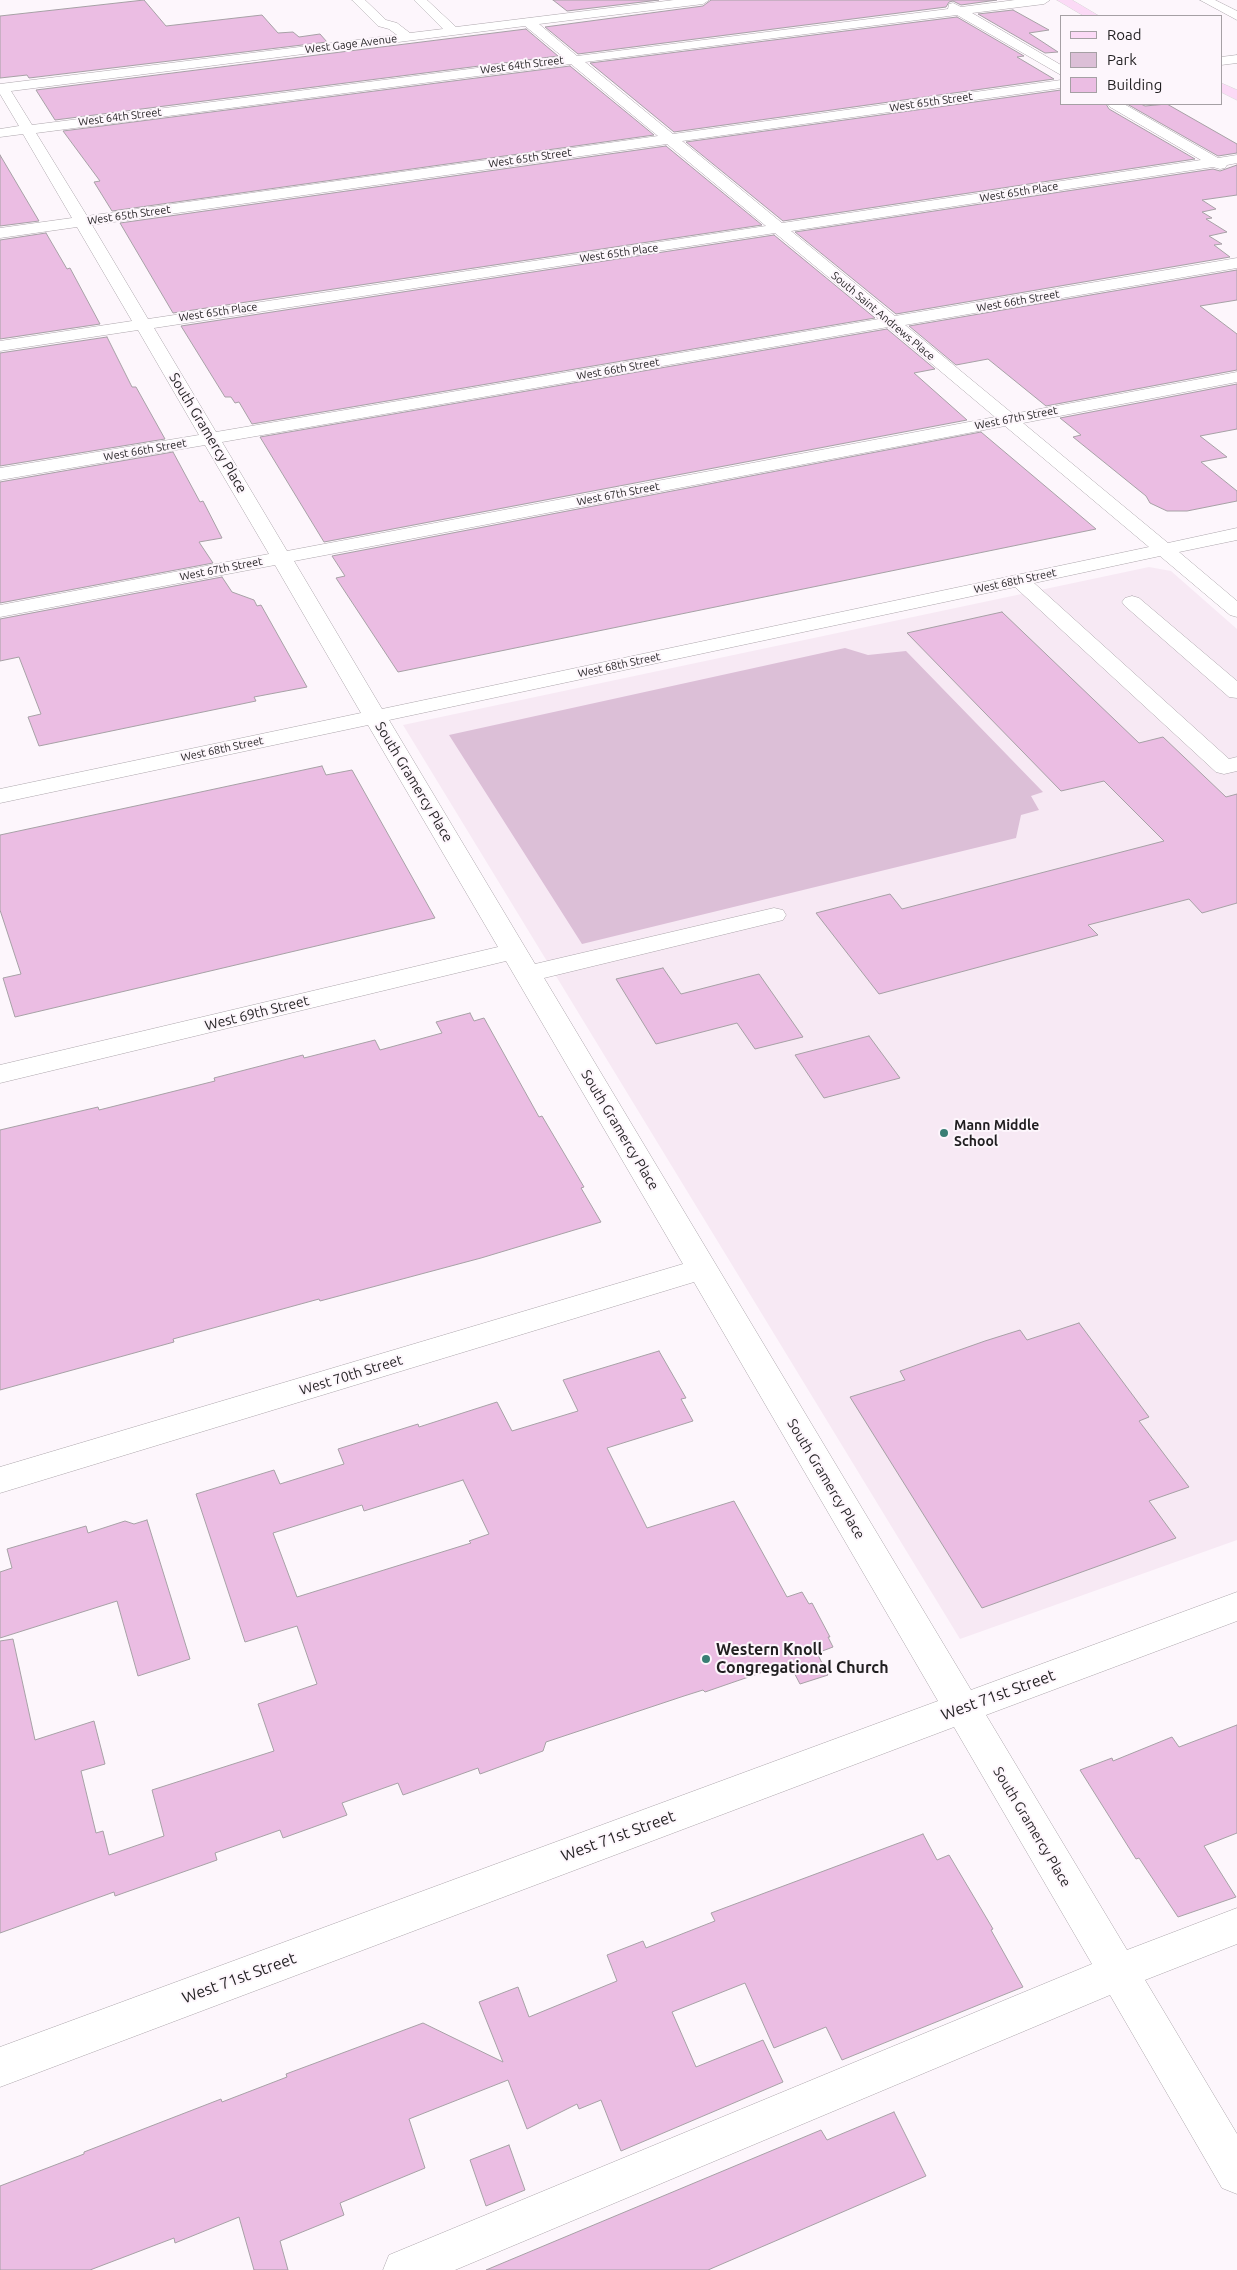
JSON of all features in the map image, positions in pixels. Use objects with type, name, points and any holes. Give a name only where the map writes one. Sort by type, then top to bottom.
[{"type":"main road","points":[[1063,0],[1091,15]]},
{"type":"main road","points":[[1222,88],[1237,96]]},
{"type":"street","points":[[358,0],[382,23],[393,26],[408,37]]},
{"type":"street","points":[[420,0],[453,31]]},
{"type":"street","name":"West Gage Avenue","points":[[2,88],[703,0]]},
{"type":"street","points":[[941,0],[1060,70]]},
{"type":"street","points":[[970,0],[983,8]]},
{"type":"street","name":"West 64th Street","points":[[0,133],[1044,0]]},
{"type":"street","points":[[1206,0],[1237,16]]},
{"type":"street","name":"South Saint Andrews Place","points":[[528,22],[892,322],[1237,611]]},
{"type":"street","points":[[1222,61],[1237,59]]},
{"type":"street","name":"West 65th Street","points":[[0,233],[1060,84]]},
{"type":"street","name":"South Gramercy Place","points":[[2,88],[143,323],[1237,2173]]},
{"type":"street","points":[[1117,105],[1237,176]]},
{"type":"street","name":"West 65th Place","points":[[0,346],[143,323],[779,230],[1237,158]]},
{"type":"street","name":"West 66th Street","points":[[0,474],[1237,263]]},
{"type":"street","name":"West 67th Street","points":[[0,611],[1237,377]]},
{"type":"street","name":"West 68th Street","points":[[0,796],[1237,534]]},
{"type":"street","points":[[1019,580],[1224,767],[1237,764]]},
{"type":"street","points":[[1132,602],[1237,692]]},
{"type":"street","points":[[528,974],[774,915]]},
{"type":"street","name":"West 69th Street","points":[[0,1074],[514,951]]},
{"type":"street","name":"West 70th Street","points":[[0,1480],[702,1269]]},
{"type":"street","name":"West 71st Street","points":[[0,2066],[1237,1606]]},
{"type":"street","points":[[404,2270],[1118,1972],[1237,1926]]},
{"type":"shaded area","name":"Mann Middle School","points":[[1149,567],[1171,571],[1237,629],[1237,1540],[960,1639],[403,725]]},
{"type":"green space","points":[[845,648],[868,655],[906,651],[1043,792],[1031,796],[1039,810],[1021,815],[1016,838],[582,944],[449,735]]},
{"type":"building","points":[[144,0],[166,26],[262,15],[278,33],[293,32],[299,37],[320,34],[327,42],[29,78],[27,75],[0,78],[0,16]]},
{"type":"building","points":[[553,0],[659,0],[567,11]]},
{"type":"building","points":[[711,0],[997,0],[961,5],[953,1],[949,2],[946,7],[578,54],[545,27],[703,6]]},
{"type":"building","points":[[1013,10],[1049,30],[1029,33],[1058,52],[1045,53],[978,14]]},
{"type":"building","points":[[957,17],[1024,56],[1017,57],[1054,79],[674,132],[590,63]]},
{"type":"building","points":[[526,29],[558,56],[55,120],[36,90]]},
{"type":"building","points":[[570,66],[654,135],[112,211],[94,182],[100,181],[63,131]]},
{"type":"building","points":[[1060,90],[1060,105],[1107,105],[1109,109],[1195,159],[783,221],[686,142]]},
{"type":"building","points":[[1129,105],[1169,105],[1237,144],[1237,153],[1218,156]]},
{"type":"building","points":[[666,146],[762,225],[173,313],[120,223]]},
{"type":"building","points":[[0,155],[39,221],[0,226]]},
{"type":"building","points":[[1237,165],[1237,195],[1202,200],[1216,209],[1202,212],[1212,218],[1206,219],[1227,232],[1209,236],[1222,244],[1214,245],[1230,257],[896,314],[795,232],[1213,169],[1220,171]]},
{"type":"building","points":[[46,233],[67,269],[70,268],[100,324],[0,339],[0,240]]},
{"type":"building","points":[[774,235],[875,318],[252,424],[239,402],[235,403],[231,397],[225,397],[181,326]]},
{"type":"building","points":[[1237,270],[1237,300],[1200,306],[1237,334],[1237,370],[1046,406],[988,359],[956,365],[909,326]]},
{"type":"building","points":[[887,329],[935,369],[914,373],[967,420],[324,542],[260,437]]},
{"type":"building","points":[[107,337],[132,387],[136,387],[165,439],[0,466],[0,353]]},
{"type":"building","points":[[1237,384],[1237,429],[1200,436],[1227,457],[1201,462],[1237,491],[1237,501],[1187,511],[1167,511],[1150,503],[1146,496],[1073,437],[1081,435],[1060,418]]},
{"type":"building","points":[[981,432],[1096,529],[398,672],[336,578],[345,576],[332,556]]},
{"type":"building","points":[[173,452],[200,502],[203,501],[222,538],[199,542],[213,563],[0,603],[0,482]]},
{"type":"building","points":[[222,577],[232,592],[254,600],[257,606],[261,605],[307,687],[254,697],[256,701],[39,746],[28,717],[41,714],[19,657],[0,661],[0,619]]},
{"type":"building","points":[[1002,612],[1139,743],[1163,737],[1226,797],[1237,794],[1237,903],[1202,913],[1189,899],[1088,925],[1098,935],[879,994],[816,913],[890,894],[902,909],[1164,841],[1104,781],[1061,791],[907,633]]},
{"type":"building","points":[[322,766],[326,775],[352,770],[435,918],[15,1017],[3,978],[21,974],[0,910],[0,835]]},
{"type":"building","points":[[663,968],[681,994],[759,974],[803,1037],[755,1049],[737,1023],[656,1044],[616,979]]},
{"type":"building","points":[[470,1013],[474,1021],[484,1018],[539,1117],[542,1116],[584,1187],[581,1188],[601,1222],[481,1258],[320,1301],[319,1299],[173,1339],[174,1342],[0,1390],[0,1130],[98,1107],[99,1110],[215,1081],[214,1078],[303,1055],[304,1058],[375,1040],[380,1050],[442,1033],[436,1022]]},
{"type":"building","points":[[869,1036],[900,1078],[824,1098],[795,1055]]},
{"type":"building","points":[[1079,1323],[1149,1417],[1139,1421],[1189,1487],[1149,1501],[1176,1538],[982,1608],[850,1397],[905,1380],[900,1371],[985,1341],[1020,1330],[1027,1340]]},
{"type":"building","points":[[659,1351],[686,1398],[681,1399],[693,1421],[607,1448],[647,1528],[734,1501],[787,1597],[802,1592],[809,1604],[812,1603],[830,1637],[828,1637],[833,1647],[817,1653],[828,1675],[800,1684],[789,1663],[705,1692],[703,1690],[546,1742],[543,1751],[480,1774],[478,1768],[403,1795],[398,1783],[342,1803],[347,1815],[283,1838],[280,1830],[215,1853],[217,1860],[115,1896],[114,1892],[0,1933],[0,1641],[13,1639],[35,1740],[94,1721],[105,1764],[81,1771],[96,1833],[103,1831],[109,1855],[164,1836],[152,1790],[274,1751],[258,1704],[317,1684],[297,1626],[245,1642],[196,1494],[274,1470],[280,1484],[344,1464],[338,1449],[418,1424],[419,1427],[497,1402],[512,1431],[578,1411],[563,1380]],"holes":[[[463,1480],[489,1534],[469,1541],[471,1543],[297,1597],[273,1533],[362,1505],[364,1511]]]},
{"type":"building","points":[[147,1520],[190,1659],[138,1676],[117,1601],[0,1638],[0,1572],[12,1568],[7,1549],[86,1526],[88,1533],[125,1521],[134,1524]]},
{"type":"building","points":[[1237,1725],[1237,1833],[1204,1846],[1236,1897],[1178,1917],[1139,1858],[1136,1859],[1080,1770],[1112,1758],[1113,1761],[1172,1737],[1179,1747]]},
{"type":"building","points":[[923,1834],[937,1860],[949,1855],[993,1929],[991,1930],[1023,1987],[842,2060],[826,2027],[774,2048],[745,1983],[672,2012],[696,2067],[763,2040],[783,2082],[621,2151],[601,2100],[579,2109],[577,2104],[527,2129],[508,2080],[409,2119],[425,2168],[340,2203],[344,2215],[280,2241],[288,2270],[254,2270],[239,2217],[175,2243],[174,2238],[90,2270],[0,2270],[0,2186],[221,2099],[222,2102],[287,2077],[286,2074],[423,2023],[503,2062],[479,2002],[518,1987],[529,2017],[617,1981],[607,1955],[643,1941],[646,1948],[715,1921],[711,1913]]},
{"type":"building","points":[[894,2112],[926,2176],[708,2270],[486,2270],[821,2130],[827,2140]]},
{"type":"building","points":[[509,2145],[525,2190],[486,2206],[470,2160]]},
{"type":"place","name":"Mann Middle School","points":[[944,1133]]},
{"type":"place","name":"Western Knoll Congregational Church","points":[[706,1659]]}]
